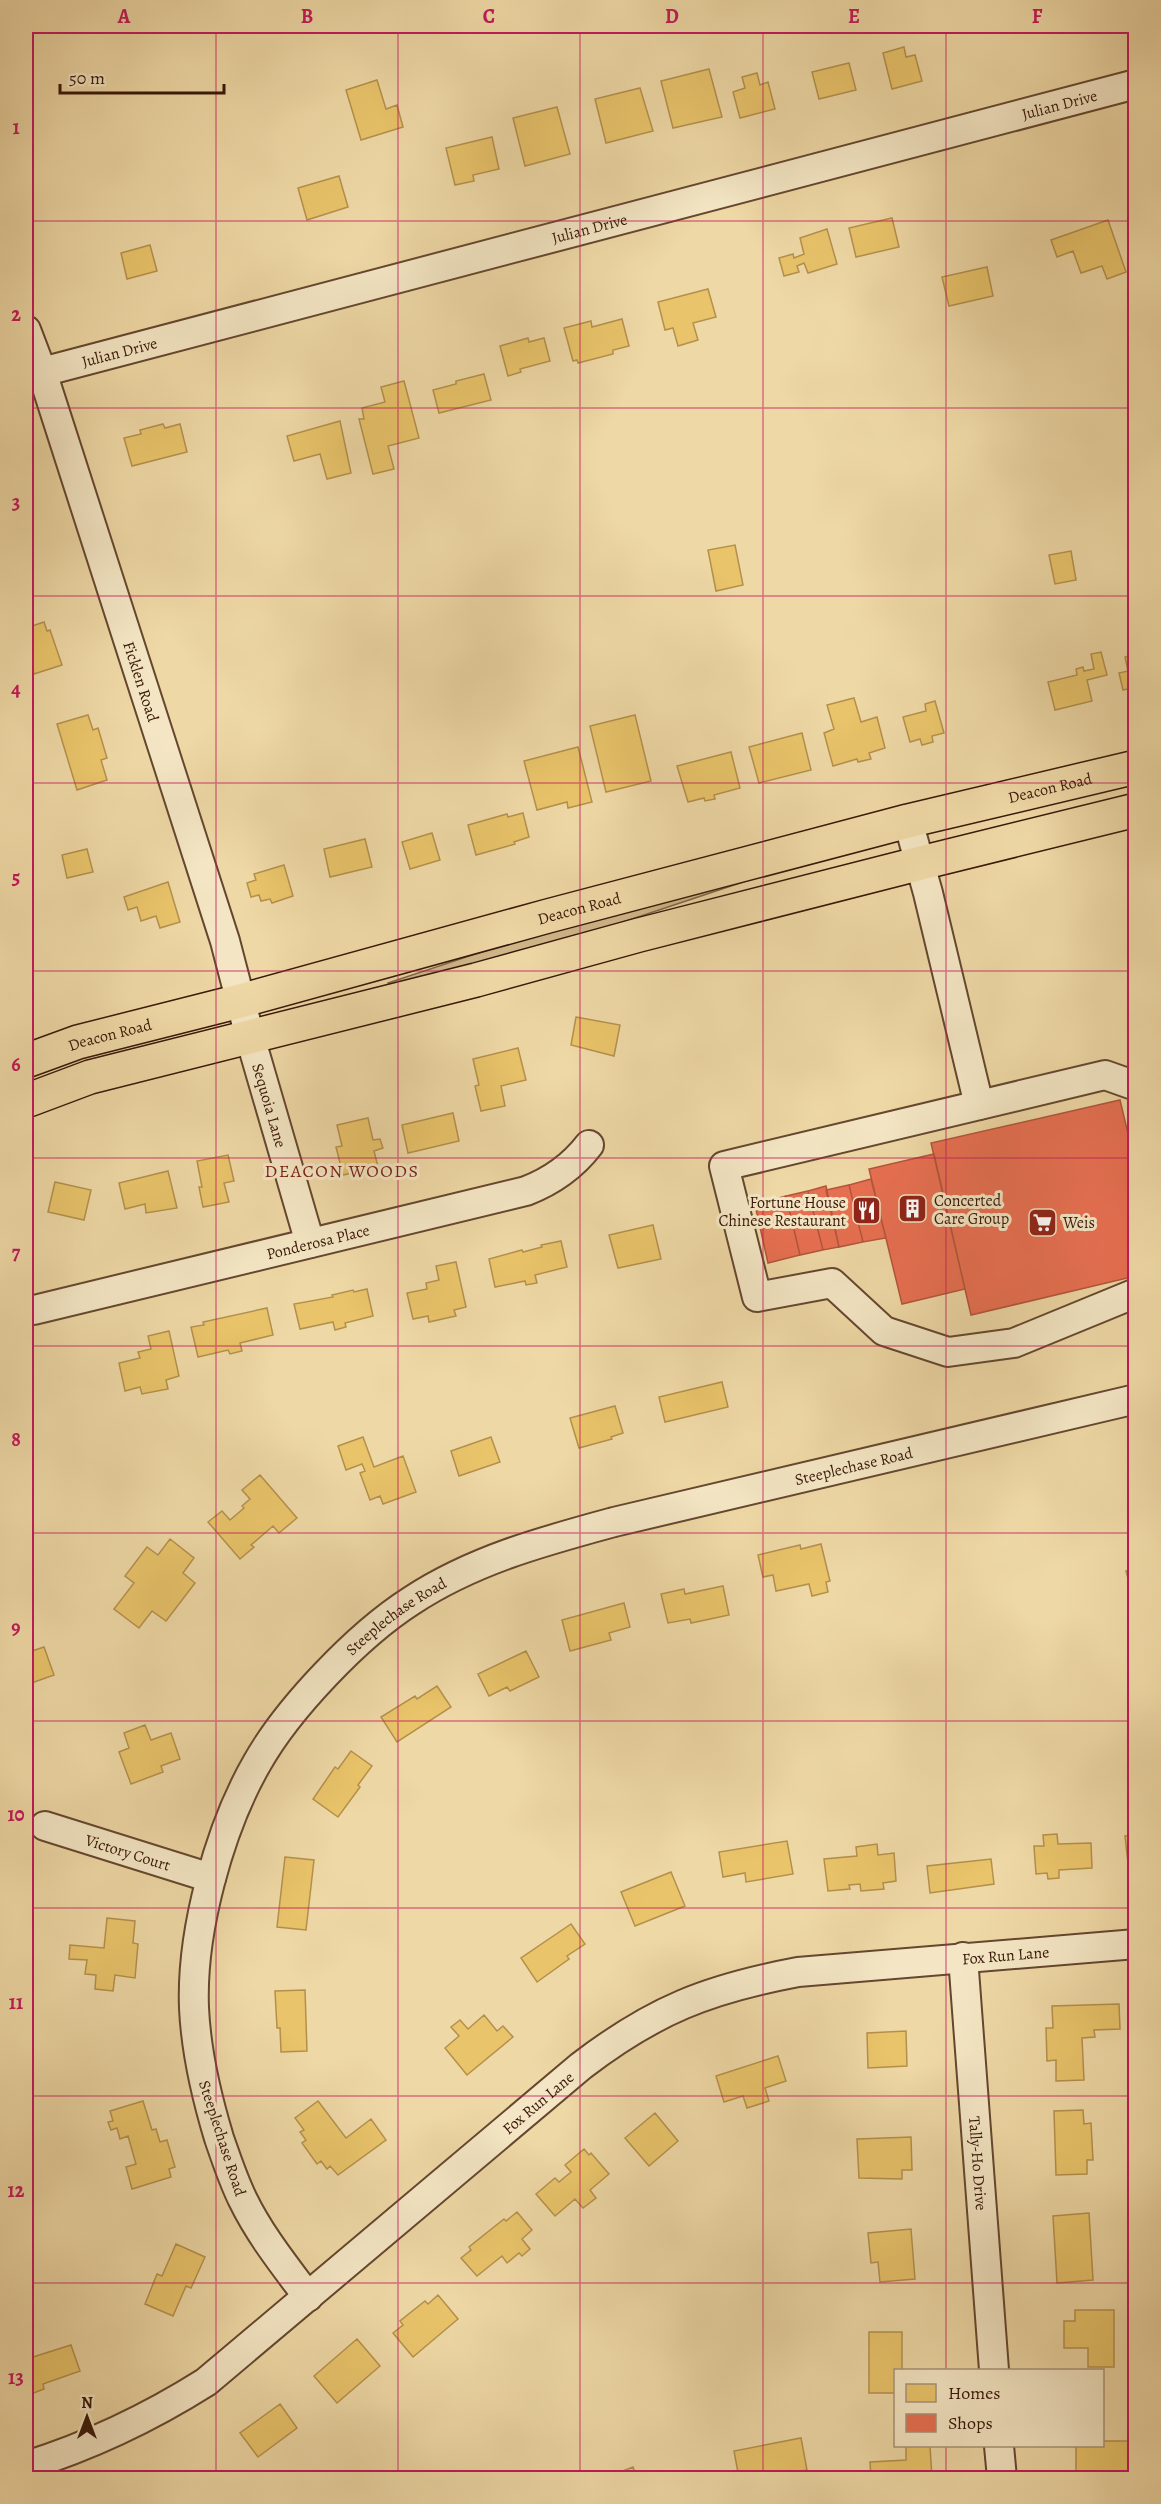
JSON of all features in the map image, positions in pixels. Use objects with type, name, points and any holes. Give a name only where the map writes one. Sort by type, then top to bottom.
[{"type":"main road","name":"Deacon Road","points":[[26,1061],[78,1042],[240,1001],[908,821],[1136,767]]},
{"type":"main road","points":[[26,1101],[90,1077],[476,980],[921,862],[1136,810]]},
{"type":"street","name":"Julian Drive","points":[[42,372],[1136,84]]},
{"type":"street","name":"Ficklen Road","points":[[26,330],[42,372],[225,941],[250,1037]]},
{"type":"street","points":[[908,821],[921,862],[979,1105]]},
{"type":"street","name":"Sequoia Lane","points":[[250,1037],[310,1244]]},
{"type":"street","points":[[1136,1086],[1105,1075],[724,1166],[757,1297],[832,1283],[884,1331],[948,1352],[1014,1343],[1136,1293]]},
{"type":"street","name":"Ponderosa Place","points":[[34,1310],[526,1191],[544,1184],[565,1171],[589,1145]]},
{"type":"street","name":"Steeplechase Road","points":[[308,2297],[262,2234],[242,2198],[206,2097],[194,2007],[196,1957],[211,1878],[239,1798],[258,1761],[295,1711],[336,1664],[372,1630],[409,1602],[449,1578],[538,1543],[614,1522],[1136,1399]]},
{"type":"street","name":"Victory Court","points":[[45,1826],[211,1878]]},
{"type":"street","name":"Fox Run Lane","points":[[26,2466],[107,2438],[158,2412],[207,2382],[581,2066],[617,2039],[657,2016],[700,1996],[748,1982],[798,1972],[1136,1944]]},
{"type":"street","name":"Tally-Ho Drive","points":[[963,1957],[994,2369]]},
{"type":"street","points":[[999,2447],[1002,2478]]},
{"type":"shaded area","points":[[746,881],[578,937],[389,986],[388,983],[569,923]]},
{"type":"building: Homes","points":[[904,47],[906,57],[915,55],[922,81],[892,89],[883,53]]},
{"type":"building: Homes","points":[[849,63],[856,90],[819,99],[812,72]]},
{"type":"building: Homes","points":[[709,69],[722,117],[673,128],[661,81]]},
{"type":"building: Homes","points":[[757,73],[760,85],[768,82],[775,109],[740,118],[733,92],[745,88],[742,77]]},
{"type":"building: Homes","points":[[377,80],[386,109],[397,105],[403,127],[361,140],[346,90]]},
{"type":"building: Homes","points":[[640,88],[653,131],[606,143],[595,99]]},
{"type":"building: Homes","points":[[557,107],[570,154],[525,166],[513,118]]},
{"type":"building: Homes","points":[[492,137],[499,169],[473,175],[474,181],[455,185],[446,148]]},
{"type":"building: Homes","points":[[339,176],[348,207],[307,220],[298,188]]},
{"type":"building: Homes","points":[[892,218],[899,247],[856,257],[849,228]]},
{"type":"building: Homes","points":[[1108,220],[1126,272],[1107,279],[1102,266],[1081,273],[1073,251],[1057,257],[1051,240]]},
{"type":"building: Homes","points":[[827,229],[837,264],[808,273],[804,263],[797,266],[799,272],[784,276],[779,258],[793,254],[794,258],[804,254],[800,238]]},
{"type":"building: Homes","points":[[150,245],[157,271],[127,279],[121,253]]},
{"type":"building: Homes","points":[[987,267],[993,296],[949,306],[942,277]]},
{"type":"building: Homes","points":[[708,289],[716,317],[693,323],[698,340],[678,346],[673,328],[665,330],[658,302]]},
{"type":"building: Homes","points":[[622,319],[629,346],[613,350],[613,354],[578,363],[577,360],[573,361],[564,328],[591,321],[592,327]]},
{"type":"building: Homes","points":[[528,338],[529,342],[544,338],[550,361],[520,369],[521,372],[508,376],[500,346]]},
{"type":"building: Homes","points":[[484,374],[491,400],[439,413],[433,390]]},
{"type":"building: Homes","points":[[404,381],[419,438],[388,446],[394,469],[373,474],[359,419],[364,419],[362,408],[385,402],[381,387]]},
{"type":"building: Homes","points":[[340,421],[351,473],[327,479],[320,454],[294,461],[287,436]]},
{"type":"building: Homes","points":[[163,424],[165,428],[180,424],[187,452],[132,466],[124,438],[141,434],[140,430]]},
{"type":"building: Homes","points":[[735,545],[743,585],[716,591],[708,550]]},
{"type":"building: Homes","points":[[1071,551],[1076,580],[1055,584],[1049,555]]},
{"type":"building: Homes","points":[[44,622],[47,631],[50,630],[62,665],[34,674],[26,649],[26,628]]},
{"type":"building: Homes","points":[[1101,652],[1107,675],[1087,680],[1092,701],[1055,710],[1048,682],[1077,675],[1076,669],[1083,667],[1084,671],[1094,669],[1091,654]]},
{"type":"building: Homes","points":[[1136,654],[1136,687],[1123,690],[1119,673],[1128,671],[1125,657]]},
{"type":"building: Homes","points":[[854,698],[861,722],[877,717],[885,748],[869,753],[871,759],[858,762],[857,759],[833,766],[824,733],[834,729],[827,705]]},
{"type":"building: Homes","points":[[935,701],[944,733],[932,736],[933,742],[922,745],[920,739],[910,742],[903,717],[926,711],[925,704]]},
{"type":"building: Homes","points":[[88,715],[93,730],[98,728],[107,758],[101,760],[107,780],[77,790],[57,724]]},
{"type":"building: Homes","points":[[635,715],[651,781],[606,792],[590,726]]},
{"type":"building: Homes","points":[[802,733],[811,770],[759,783],[749,747]]},
{"type":"building: Homes","points":[[578,747],[592,802],[568,808],[567,802],[537,810],[524,761]]},
{"type":"building: Homes","points":[[731,752],[740,788],[714,795],[715,799],[705,801],[704,798],[688,802],[677,766]]},
{"type":"building: Homes","points":[[523,813],[529,837],[514,842],[515,844],[476,855],[468,825],[507,814],[508,817]]},
{"type":"building: Homes","points":[[432,833],[440,860],[410,869],[402,842]]},
{"type":"building: Homes","points":[[365,839],[372,867],[330,877],[324,849]]},
{"type":"building: Homes","points":[[87,849],[93,872],[67,878],[62,855]]},
{"type":"building: Homes","points":[[284,865],[293,896],[272,903],[270,899],[261,901],[259,895],[251,897],[247,883],[256,880],[254,874]]},
{"type":"building: Homes","points":[[168,882],[180,922],[160,928],[156,916],[141,921],[137,907],[128,910],[124,897]]},
{"type":"building: Homes","points":[[576,1017],[620,1025],[614,1056],[571,1045]]},
{"type":"building: Homes","points":[[518,1048],[526,1080],[501,1086],[505,1106],[481,1111],[475,1086],[479,1085],[473,1059]]},
{"type":"building: Homes","points":[[453,1113],[459,1141],[408,1153],[402,1125]]},
{"type":"building: Homes","points":[[368,1118],[373,1140],[380,1139],[383,1148],[374,1151],[378,1167],[343,1175],[336,1147],[342,1146],[337,1125]]},
{"type":"building: Homes","points":[[228,1155],[234,1181],[224,1183],[229,1202],[203,1207],[197,1161]]},
{"type":"building: Homes","points":[[168,1171],[177,1208],[146,1213],[145,1204],[125,1209],[119,1183]]},
{"type":"building: Homes","points":[[55,1182],[91,1190],[84,1220],[48,1212]]},
{"type":"building: Homes","points":[[653,1225],[661,1259],[618,1268],[609,1235]]},
{"type":"building: Homes","points":[[561,1241],[567,1267],[535,1275],[537,1283],[526,1285],[525,1281],[495,1287],[489,1259]]},
{"type":"building: Homes","points":[[456,1262],[466,1307],[454,1310],[456,1316],[429,1322],[428,1316],[413,1319],[407,1293],[427,1289],[426,1283],[439,1280],[436,1266]]},
{"type":"building: Homes","points":[[367,1289],[373,1316],[345,1323],[346,1327],[335,1330],[333,1322],[300,1329],[294,1304],[333,1297],[332,1295],[353,1290],[354,1292]]},
{"type":"building: Homes","points":[[267,1308],[273,1335],[240,1343],[242,1351],[230,1354],[228,1350],[198,1357],[191,1327],[204,1325],[203,1322]]},
{"type":"building: Homes","points":[[169,1331],[179,1376],[166,1380],[168,1389],[142,1394],[140,1387],[125,1391],[119,1363],[140,1358],[138,1352],[151,1349],[148,1336]]},
{"type":"building: Homes","points":[[722,1382],[728,1407],[665,1422],[659,1397]]},
{"type":"building: Homes","points":[[615,1406],[623,1433],[611,1437],[612,1439],[579,1448],[570,1418]]},
{"type":"building: Homes","points":[[363,1437],[374,1467],[403,1456],[416,1492],[383,1504],[380,1496],[370,1500],[360,1473],[365,1471],[362,1464],[346,1470],[338,1446]]},
{"type":"building: Homes","points":[[491,1437],[500,1462],[459,1476],[451,1451]]},
{"type":"building: Homes","points":[[260,1475],[297,1518],[279,1533],[273,1526],[251,1545],[254,1547],[240,1559],[208,1522],[222,1511],[230,1520],[244,1508],[242,1506],[250,1499],[242,1490]]},
{"type":"building: Homes","points":[[170,1539],[194,1558],[183,1573],[195,1583],[166,1621],[152,1611],[139,1628],[114,1609],[134,1583],[125,1576],[147,1547],[158,1555]]},
{"type":"building: Homes","points":[[821,1544],[830,1581],[826,1582],[828,1592],[812,1596],[809,1584],[776,1591],[773,1575],[763,1577],[758,1555],[800,1545],[801,1549]]},
{"type":"building: Homes","points":[[1136,1552],[1135,1605],[1126,1571],[1135,1568],[1132,1553]]},
{"type":"building: Homes","points":[[723,1586],[729,1615],[691,1623],[690,1619],[668,1623],[661,1594],[684,1589],[685,1594]]},
{"type":"building: Homes","points":[[624,1603],[630,1627],[609,1633],[611,1640],[570,1651],[562,1620]]},
{"type":"building: Homes","points":[[44,1647],[54,1675],[26,1685],[26,1653]]},
{"type":"building: Homes","points":[[526,1651],[539,1677],[510,1691],[507,1687],[489,1696],[478,1674]]},
{"type":"building: Homes","points":[[437,1686],[451,1707],[397,1742],[381,1717],[415,1696],[417,1699]]},
{"type":"building: Homes","points":[[145,1725],[151,1740],[171,1733],[180,1759],[161,1766],[163,1772],[131,1784],[119,1752],[129,1748],[124,1733]]},
{"type":"building: Homes","points":[[351,1751],[372,1766],[338,1817],[313,1799],[335,1767],[338,1769]]},
{"type":"building: Homes","points":[[1057,1834],[1058,1844],[1091,1843],[1092,1868],[1059,1870],[1059,1878],[1048,1879],[1047,1873],[1036,1874],[1034,1846],[1044,1846],[1043,1835]]},
{"type":"building: Homes","points":[[1136,1835],[1136,1862],[1128,1863],[1125,1836]]},
{"type":"building: Homes","points":[[787,1841],[793,1874],[746,1882],[745,1873],[723,1877],[719,1852]]},
{"type":"building: Homes","points":[[877,1844],[878,1855],[894,1853],[896,1881],[883,1883],[884,1889],[861,1891],[860,1884],[849,1885],[850,1889],[828,1891],[824,1859],[857,1856],[856,1847]]},
{"type":"building: Homes","points":[[285,1857],[314,1860],[306,1930],[277,1927]]},
{"type":"building: Homes","points":[[991,1859],[994,1884],[930,1893],[927,1866]]},
{"type":"building: Homes","points":[[671,1872],[685,1906],[635,1926],[621,1892]]},
{"type":"building: Homes","points":[[107,1918],[135,1921],[133,1943],[138,1944],[135,1978],[115,1975],[113,1991],[95,1989],[96,1975],[85,1974],[87,1960],[69,1959],[70,1945],[104,1948]]},
{"type":"building: Homes","points":[[571,1924],[585,1944],[567,1956],[569,1959],[537,1982],[521,1958]]},
{"type":"building: Homes","points":[[305,1990],[307,2051],[281,2052],[275,1991]]},
{"type":"building: Homes","points":[[1119,2004],[1120,2029],[1094,2030],[1095,2037],[1082,2038],[1084,2080],[1056,2081],[1056,2060],[1047,2061],[1046,2028],[1053,2028],[1052,2006]]},
{"type":"building: Homes","points":[[484,2015],[497,2031],[503,2026],[513,2037],[467,2075],[445,2048],[459,2036],[451,2027],[460,2020],[468,2029]]},
{"type":"building: Homes","points":[[906,2031],[907,2066],[868,2068],[867,2033]]},
{"type":"building: Homes","points":[[778,2056],[786,2081],[765,2088],[769,2101],[747,2108],[743,2096],[724,2102],[716,2076]]},
{"type":"building: Homes","points":[[143,2101],[152,2130],[156,2129],[160,2142],[167,2140],[175,2167],[169,2169],[171,2177],[132,2189],[126,2167],[136,2164],[128,2136],[120,2139],[117,2128],[111,2130],[108,2122],[113,2121],[110,2111]]},
{"type":"building: Homes","points":[[318,2101],[346,2138],[371,2119],[386,2140],[338,2175],[330,2166],[327,2169],[321,2161],[317,2164],[302,2143],[306,2140],[300,2132],[304,2130],[295,2118]]},
{"type":"building: Homes","points":[[1083,2110],[1084,2124],[1091,2123],[1093,2160],[1087,2160],[1087,2174],[1056,2175],[1054,2111]]},
{"type":"building: Homes","points":[[655,2113],[678,2141],[649,2166],[625,2138]]},
{"type":"building: Homes","points":[[911,2137],[912,2170],[902,2170],[902,2179],[859,2178],[857,2139]]},
{"type":"building: Homes","points":[[584,2149],[589,2155],[591,2153],[609,2174],[590,2190],[596,2198],[583,2208],[575,2199],[555,2216],[536,2194],[555,2178],[559,2182],[571,2172],[565,2165]]},
{"type":"building: Homes","points":[[517,2212],[532,2230],[522,2239],[530,2249],[522,2256],[519,2253],[507,2263],[502,2256],[477,2276],[461,2258],[471,2250],[469,2247],[504,2219],[506,2221]]},
{"type":"building: Homes","points":[[1089,2213],[1093,2280],[1057,2283],[1053,2216]]},
{"type":"building: Homes","points":[[911,2229],[915,2279],[880,2282],[878,2262],[871,2263],[868,2233]]},
{"type":"building: Homes","points":[[176,2244],[205,2257],[191,2288],[186,2286],[173,2316],[145,2304],[157,2274],[162,2276]]},
{"type":"building: Homes","points":[[438,2295],[458,2319],[413,2357],[393,2333],[403,2325],[400,2321],[425,2301],[428,2304]]},
{"type":"building: Homes","points":[[1075,2310],[1114,2310],[1114,2367],[1088,2367],[1088,2348],[1064,2348],[1064,2321],[1075,2321]]},
{"type":"building: Homes","points":[[869,2332],[902,2332],[902,2369],[894,2369],[894,2393],[869,2393]]},
{"type":"building: Homes","points":[[357,2339],[380,2366],[337,2403],[314,2376]]},
{"type":"building: Homes","points":[[71,2345],[80,2371],[43,2384],[44,2389],[26,2396],[26,2353],[31,2351],[33,2357]]},
{"type":"building: Homes","points":[[280,2404],[297,2428],[258,2457],[240,2433]]},
{"type":"building: Homes","points":[[801,2438],[807,2470],[760,2478],[739,2478],[734,2451]]},
{"type":"building: Homes","points":[[1104,2441],[1132,2441],[1132,2477],[1076,2477],[1076,2447],[1104,2447]]},
{"type":"building: Homes","points":[[906,2447],[930,2447],[932,2478],[871,2478],[870,2462],[906,2460]]},
{"type":"building: Homes","points":[[633,2467],[637,2478],[607,2477]]},
{"type":"building: Shops","name":"Weis","points":[[1120,1100],[1136,1167],[1136,1276],[971,1315],[931,1143]]},
{"type":"building: Shops","points":[[1136,1137],[1136,1167],[1129,1138]]},
{"type":"building: Shops","name":"Concerted Care Group","points":[[934,1154],[965,1289],[902,1304],[869,1169]]},
{"type":"building: Shops","name":"Fortune House Chinese Restaurant","points":[[871,1179],[886,1238],[863,1242],[849,1185]]},
{"type":"building: Shops","points":[[849,1185],[863,1242],[839,1247],[826,1190]]},
{"type":"building: Shops","points":[[826,1186],[839,1247],[823,1250],[808,1191]]},
{"type":"building: Shops","points":[[808,1191],[823,1250],[800,1255],[786,1196]]},
{"type":"building: Shops","points":[[786,1196],[800,1255],[768,1263],[755,1205]]},
{"type":"place","name":"Concerted Care Group","points":[[913,1209]]},
{"type":"place","name":"Fortune House Chinese Restaurant","points":[[867,1211]]},
{"type":"place","name":"Weis","points":[[1042,1222]]},
{"type":"district","name":"DEACON WOODS","points":[[342,1171]]}]
